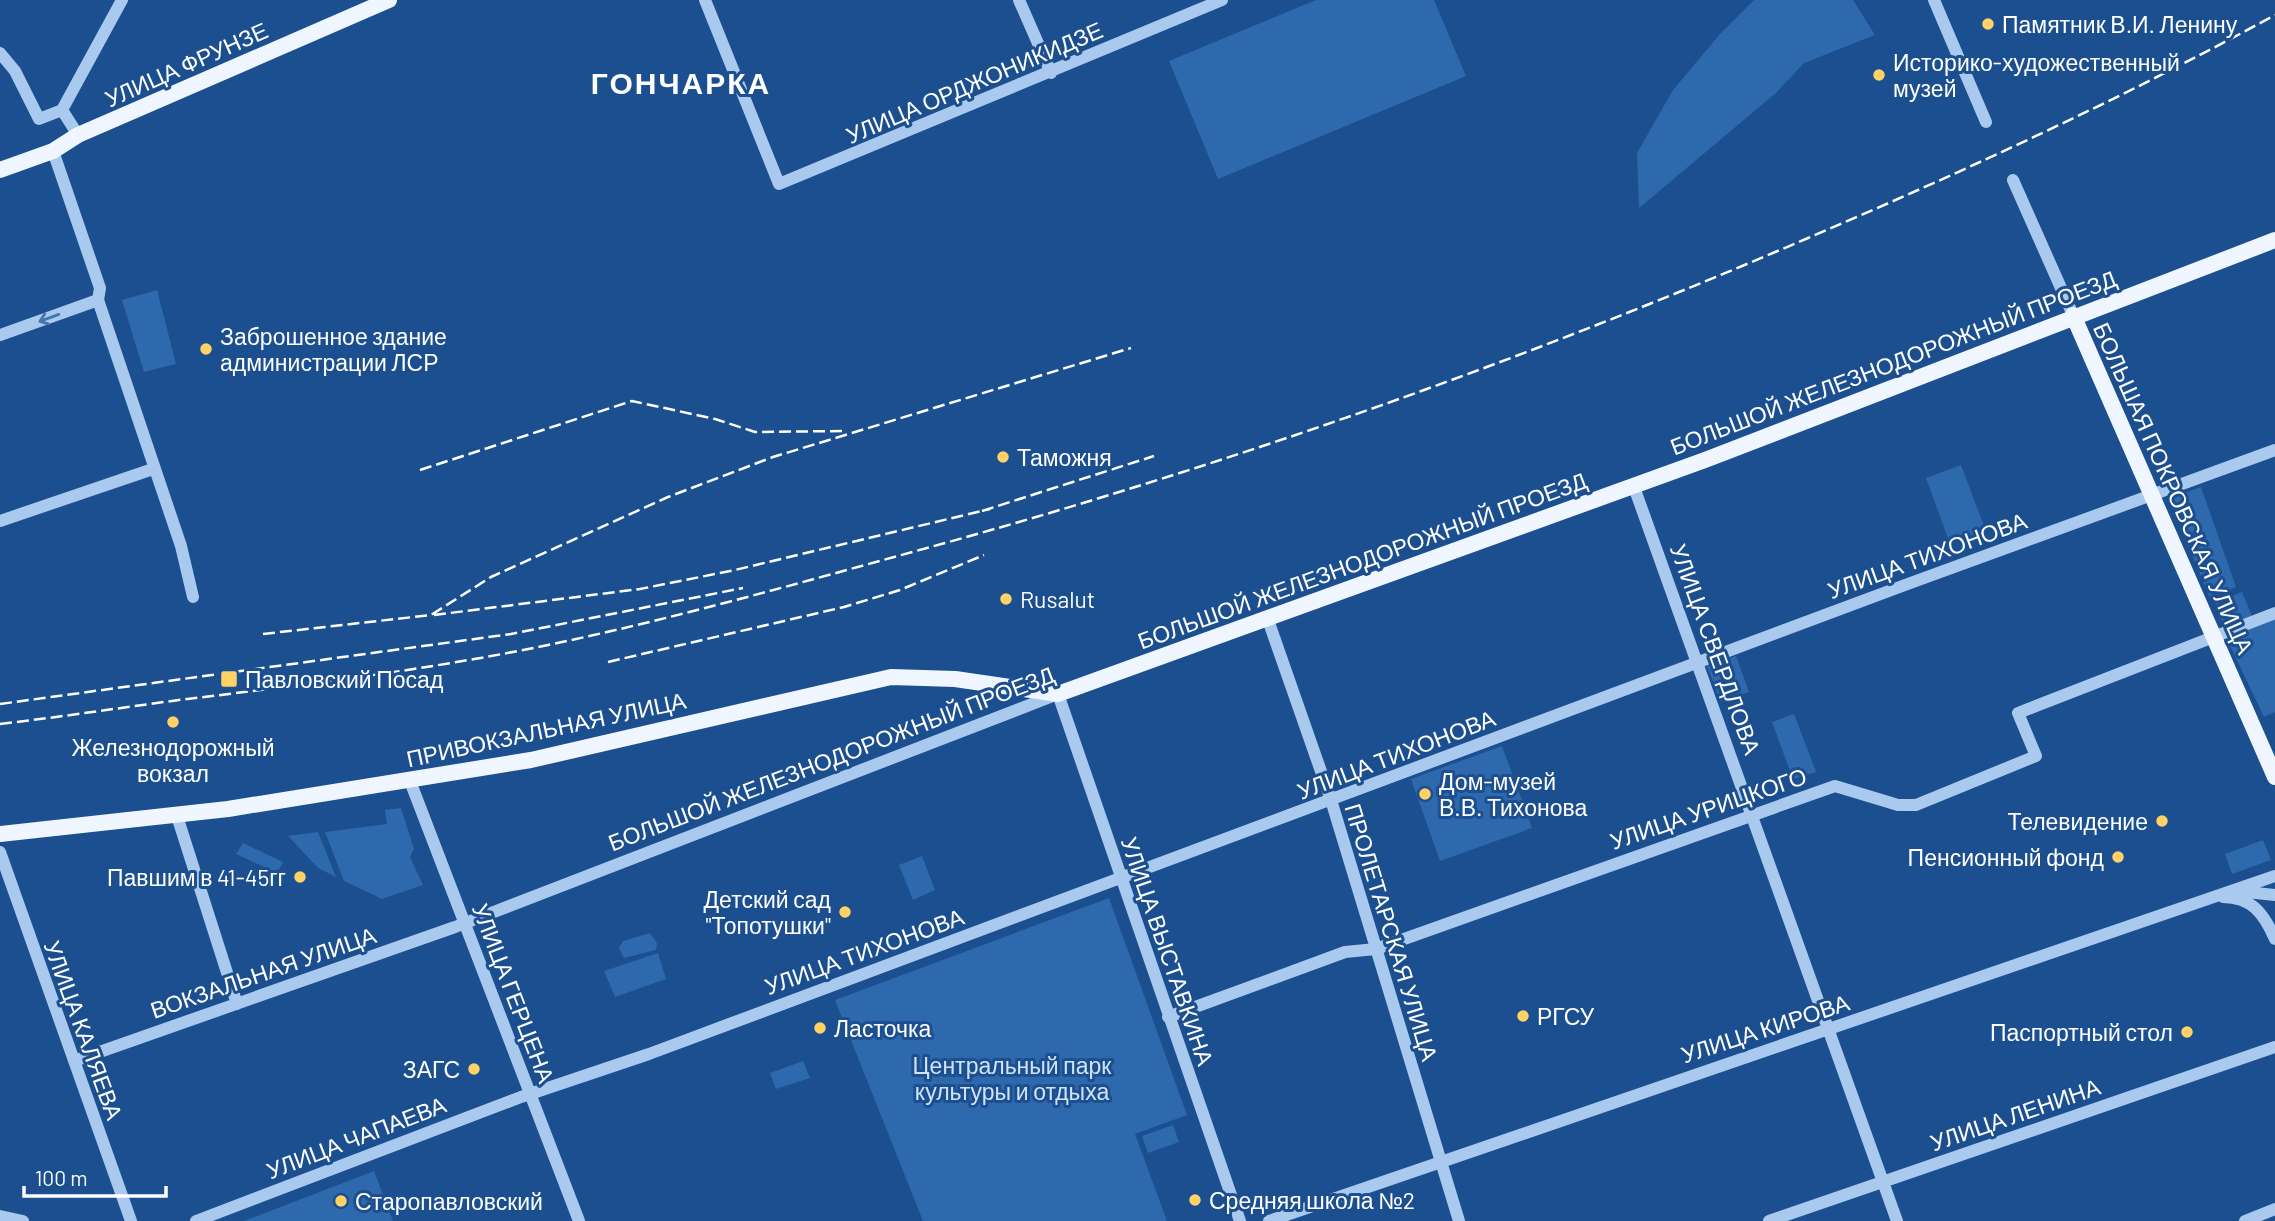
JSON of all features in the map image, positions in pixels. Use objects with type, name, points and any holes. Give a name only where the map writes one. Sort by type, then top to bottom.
[{"type":"main road","name":"УЛИЦА ФРУНЗЕ","points":[[0,170],[53,150],[78,135],[389,0]]},
{"type":"main road","name":"БОЛЬШОЙ ЖЕЛЕЗНОДОРОЖНЫЙ ПРОЕЗД","points":[[1058,694],[1634,487],[2275,240]]},
{"type":"main road","name":"БОЛЬШАЯ ПОКРОВСКАЯ УЛИЦА","points":[[2073,316],[2275,777]]},
{"type":"main road","name":"ПРИВОКЗАЛЬНАЯ УЛИЦА","points":[[0,834],[177,816],[531,760],[891,677],[955,679],[1058,694]]},
{"type":"street","points":[[0,53],[15,71],[39,119],[62,110],[122,0]]},
{"type":"street","name":"УЛИЦА ОРДЖОНИКИДЗЕ","points":[[705,0],[779,184],[1222,0]]},
{"type":"street","points":[[1020,0],[1051,73]]},
{"type":"street","points":[[1934,0],[1986,122]]},
{"type":"street","points":[[62,110],[78,135]]},
{"type":"street","points":[[53,150],[100,288],[98,300],[181,546],[193,597]]},
{"type":"street","name":"БОЛЬШАЯ ПОКРОВСКАЯ УЛИЦА","points":[[2013,180],[2073,316]]},
{"type":"street","points":[[0,335],[98,300]]},
{"type":"street","name":"УЛИЦА ТИХОНОВА","points":[[530,1094],[649,1054],[2275,450]]},
{"type":"street","points":[[0,521],[153,469]]},
{"type":"street","name":"УЛИЦА СВЕРДЛОВА","points":[[1634,487],[1699,662],[1827,1030],[1897,1221]]},
{"type":"street","name":"УЛИЦА УРИЦКОГО","points":[[1168,1017],[1345,952],[1376,949],[1835,786],[1898,805],[1933,800],[2036,756],[2018,713],[2275,612]]},
{"type":"street","name":"ПРОЛЕТАРСКАЯ УЛИЦА","points":[[1268,617],[1331,800],[1459,1221]]},
{"type":"street","name":"УЛИЦА ВЫСТАВКИНА","points":[[1058,694],[1240,1221]]},
{"type":"street","name":"БОЛЬШОЙ ЖЕЛЕЗНОДОРОЖНЫЙ ПРОЕЗД","points":[[465,923],[1058,694]]},
{"type":"street","name":"УЛИЦА ГЕРЦЕНА","points":[[410,781],[579,1221]]},
{"type":"street","points":[[177,816],[237,1004]]},
{"type":"street","name":"УЛИЦА КАЛЯЕВА","points":[[0,852],[131,1221]]},
{"type":"street","name":"УЛИЦА КИРОВА","points":[[1269,1221],[1439,1160],[2275,876]]},
{"type":"street","points":[[2234,890],[2275,895]]},
{"type":"street","points":[[2212,897],[2236,897],[2247,901],[2260,910],[2275,939]]},
{"type":"street","name":"ВОКЗАЛЬНАЯ УЛИЦА","points":[[74,1061],[465,923]]},
{"type":"street","name":"УЛИЦА ЛЕНИНА","points":[[1769,1221],[2275,1047]]},
{"type":"street","name":"УЛИЦА ЧАПАЕВА","points":[[196,1221],[530,1094]]},
{"type":"street","points":[[2245,1221],[2275,1209]]},
{"type":"street","points":[[0,1216],[23,1221]]},
{"type":"green space","points":[[1316,0],[1434,0],[1466,76],[1218,179],[1169,61]]},
{"type":"green space","points":[[1754,0],[1853,0],[1875,35],[1804,63],[1776,93],[1639,208],[1637,153],[1673,90],[1719,35]]},
{"type":"green space","points":[[157,290],[176,364],[144,372],[122,300]]},
{"type":"green space","points":[[1961,465],[1986,531],[1950,544],[1926,478]]},
{"type":"green space","points":[[2201,487],[2236,587],[2210,598],[2169,499]]},
{"type":"green space","points":[[2242,592],[2252,616],[2224,627],[2215,603]]},
{"type":"green space","points":[[2275,619],[2275,712],[2264,717],[2226,637]]},
{"type":"green space","points":[[1736,656],[1749,692],[1721,702],[1707,666]]},
{"type":"green space","points":[[1794,714],[1816,772],[1793,779],[1772,722]]},
{"type":"green space","points":[[1502,746],[1532,828],[1440,861],[1411,779]]},
{"type":"green space","points":[[401,808],[414,849],[410,857],[423,885],[382,899],[344,881],[325,832],[387,824],[385,810]]},
{"type":"green space","points":[[318,832],[336,877],[318,868],[288,836]]},
{"type":"green space","points":[[2263,840],[2271,860],[2232,874],[2225,854]]},
{"type":"green space","points":[[243,843],[283,862],[277,873],[236,854]]},
{"type":"green space","points":[[922,856],[935,890],[913,900],[899,865]]},
{"type":"green space","name":"Центральный парк культуры и отдыха","points":[[1109,898],[1187,1115],[1135,1134],[1167,1221],[923,1221],[835,1000]]},
{"type":"green space","points":[[650,933],[657,943],[656,950],[624,958],[619,948],[623,941]]},
{"type":"green space","points":[[658,953],[666,979],[615,997],[604,971]]},
{"type":"green space","points":[[803,1061],[810,1078],[776,1089],[770,1073]]},
{"type":"green space","points":[[1173,1125],[1179,1142],[1148,1153],[1142,1136]]},
{"type":"green space","name":"Старопавловский","points":[[374,1171],[393,1221],[244,1221]]},
{"type":"railway","points":[[0,724],[365,676],[548,645],[797,584],[1165,478],[1489,366],[1702,282],[1867,212],[2044,132],[2275,15]]},
{"type":"railway","points":[[263,634],[431,615],[491,577],[668,497],[773,457],[1131,348]]},
{"type":"railway","points":[[420,470],[632,401],[715,419],[755,432],[843,431]]},
{"type":"railway","points":[[982,511],[1154,456]]},
{"type":"railway","points":[[434,615],[640,589],[735,570],[990,509]]},
{"type":"railway","points":[[608,662],[844,607],[900,590],[984,555]]},
{"type":"railway","points":[[0,704],[511,634],[743,588]]},
{"type":"place","name":"Памятник В.И. Ленину","points":[[1988,24]]},
{"type":"place","name":"Историко-художественный музей","points":[[1879,75]]},
{"type":"place","name":"Заброшенное здание администрации ЛСР","points":[[206,349]]},
{"type":"place","name":"Таможня","points":[[1003,457]]},
{"type":"place","name":"Rusalut","points":[[1006,599]]},
{"type":"place","name":"Павловский Посад","points":[[229,679]]},
{"type":"place","name":"Железнодорожный вокзал","points":[[173,722]]},
{"type":"place","name":"Дом-музей В.В. Тихонова","points":[[1425,794]]},
{"type":"place","name":"Телевидение","points":[[2162,821]]},
{"type":"place","name":"Пенсионный фонд","points":[[2118,857]]},
{"type":"place","name":"Павшим в 41-45гг","points":[[300,877]]},
{"type":"place","name":"Детский сад \"Топотушки\"","points":[[845,912]]},
{"type":"place","name":"РГСУ","points":[[1523,1016]]},
{"type":"place","name":"Ласточка","points":[[820,1028]]},
{"type":"place","name":"Паспортный стол","points":[[2187,1032]]},
{"type":"place","name":"ЗАГС","points":[[474,1069]]},
{"type":"place","name":"Средняя школа №2","points":[[1195,1200]]},
{"type":"place","name":"Старопавловский","points":[[341,1201]]},
{"type":"district","name":"ГОНЧАРКА","points":[[681,82]]}]
